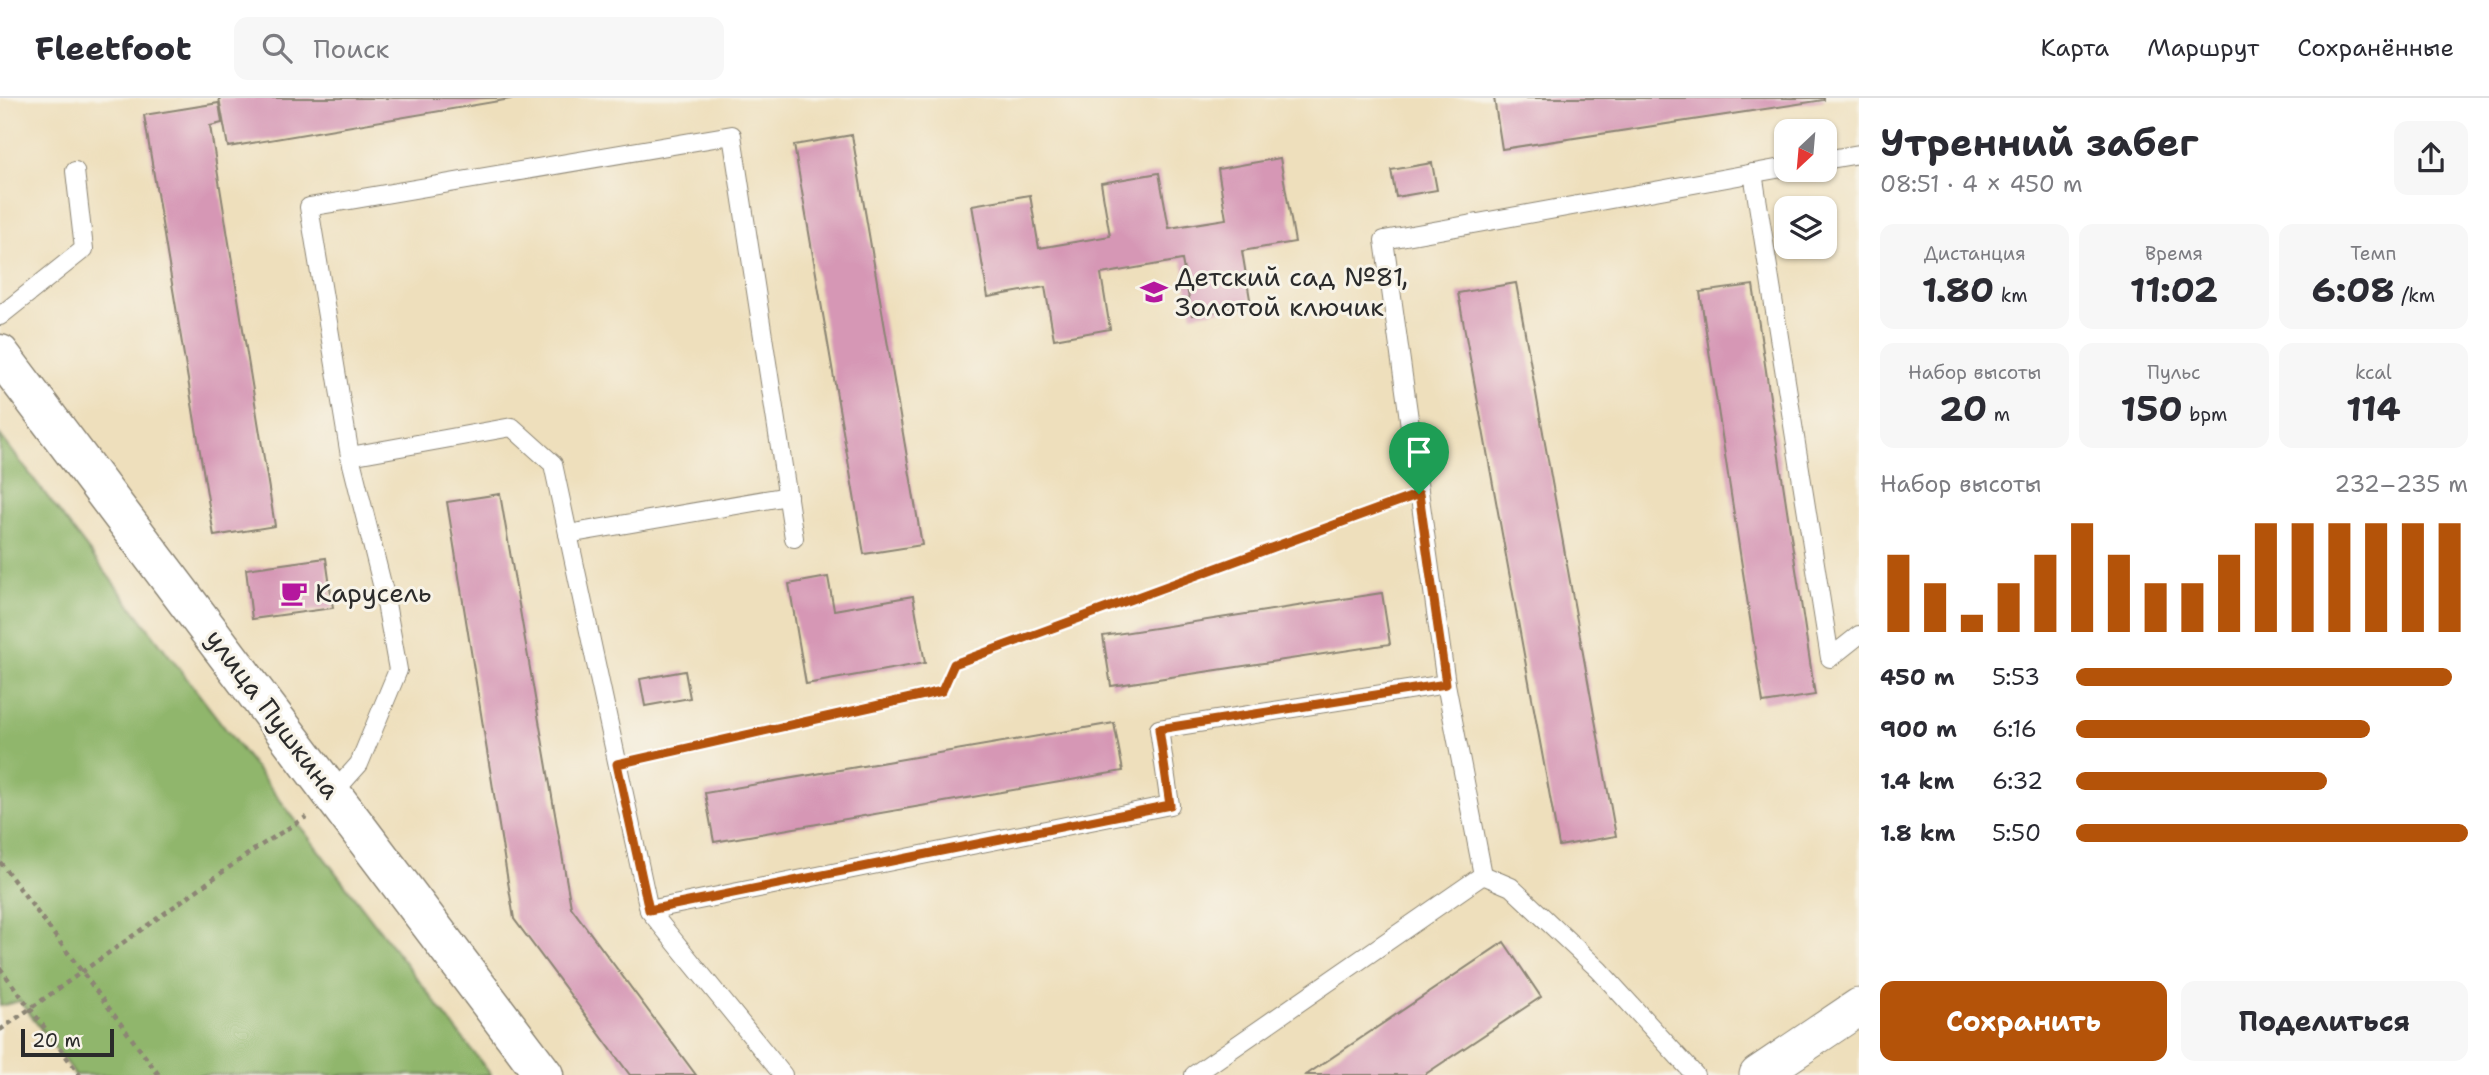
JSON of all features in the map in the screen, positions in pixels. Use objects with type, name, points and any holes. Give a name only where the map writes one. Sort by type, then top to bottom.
[{"type":"street","name":"улица Пушкина","points":[[0,354],[544,1075]]},
{"type":"street","points":[[1758,1075],[1859,1007]]},
{"type":"lane","points":[[335,796],[359,764],[398,670],[384,592],[350,456],[309,207],[733,135],[794,538]]},
{"type":"lane","points":[[1838,158],[1859,154]]},
{"type":"lane","points":[[1483,875],[1446,684],[1384,240],[1774,169]]},
{"type":"lane","points":[[0,316],[84,249],[75,171]]},
{"type":"lane","points":[[1753,173],[1830,658],[1859,635]]},
{"type":"lane","points":[[350,456],[512,427],[553,464],[649,910],[783,1075]]},
{"type":"lane","points":[[568,534],[788,496]]},
{"type":"lane","points":[[649,910],[1170,805],[1159,729],[1446,684]]},
{"type":"lane","points":[[1194,1075],[1483,875]]},
{"type":"lane","points":[[1483,875],[1511,887],[1599,971],[1695,1075]]},
{"type":"path","points":[[617,764],[942,691],[954,664],[1419,494]]},
{"type":"path","points":[[0,1030],[255,849],[335,796]]},
{"type":"path","points":[[0,862],[159,1075]]},
{"type":"path","points":[[0,968],[80,1075]]},
{"type":"green space","points":[[0,435],[491,1075],[75,1075],[20,1001],[0,1006]]},
{"type":"building","points":[[219,98],[511,98],[511,99],[228,147]]},
{"type":"building","points":[[1494,98],[1824,98],[1824,100],[1502,149]]},
{"type":"building","points":[[219,103],[222,123],[210,126],[275,526],[214,536],[144,115]]},
{"type":"building","points":[[852,135],[922,545],[864,554],[794,145]]},
{"type":"building","points":[[1280,158],[1295,242],[1242,251],[1251,305],[1192,315],[1182,260],[1101,274],[1110,329],[1054,339],[1045,287],[988,297],[972,205],[1030,195],[1039,248],[1110,236],[1101,183],[1159,173],[1169,228],[1226,219],[1218,169]]},
{"type":"building","points":[[1432,163],[1437,190],[1396,197],[1391,170]]},
{"type":"building","points":[[1516,283],[1616,836],[1559,846],[1458,293]]},
{"type":"building","points":[[1753,285],[1815,695],[1763,703],[1700,292]]},
{"type":"building","points":[[500,494],[571,907],[696,1075],[630,1075],[514,919],[447,502]]},
{"type":"building","points":[[326,558],[333,608],[252,619],[246,569]]},
{"type":"building","points":[[828,577],[834,610],[913,596],[925,663],[806,684],[789,584]]},
{"type":"building","points":[[1382,593],[1390,644],[1111,686],[1103,636]]},
{"type":"building","points":[[685,671],[690,698],[645,706],[640,679]]},
{"type":"building","points":[[1114,723],[1123,771],[714,842],[705,793]]},
{"type":"building","points":[[1504,942],[1541,997],[1424,1075],[1306,1075]]},
{"type":"place","name":"Детский сад №81, Золотой ключик","points":[[1154,292]]},
{"type":"place","name":"Карусель","points":[[294,593]]},
{"type":"route","points":[[1419,494],[1446,684],[1159,729],[1170,805],[649,910],[617,764],[942,691],[954,664],[1419,494]]}]
